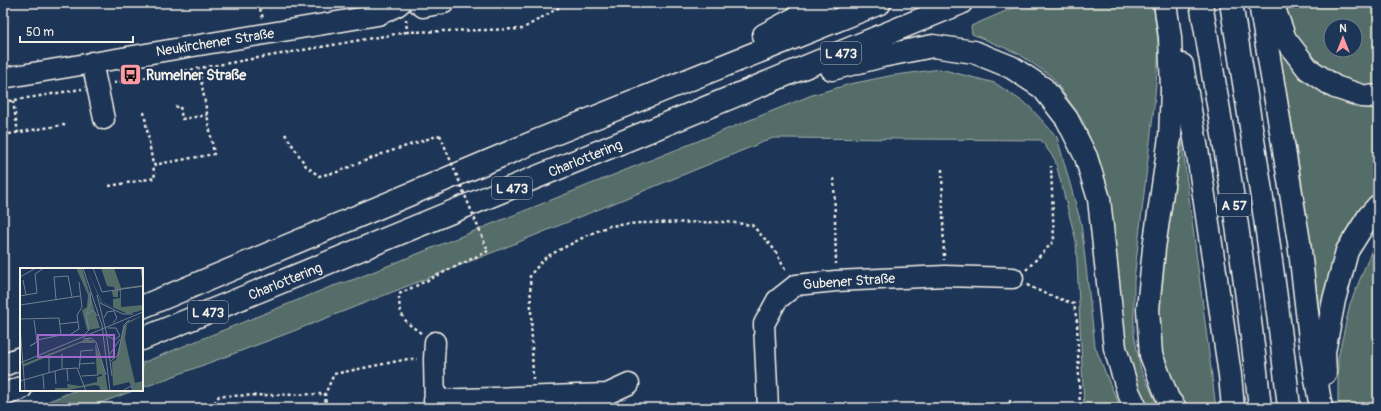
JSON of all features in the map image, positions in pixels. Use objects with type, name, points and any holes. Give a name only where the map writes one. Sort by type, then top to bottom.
[{"type":"highway","points":[[764,35],[824,3]]},
{"type":"highway","points":[[538,140],[630,89],[839,3]]},
{"type":"highway","name":"L 473","points":[[143,307],[538,140],[880,3]]},
{"type":"highway","name":"Charlottering","points":[[143,339],[961,3]]},
{"type":"highway","points":[[1165,3],[1170,37],[1172,90],[1170,137],[1154,248],[1148,309],[1151,355],[1168,399],[1175,408]]},
{"type":"highway","points":[[1171,3],[1199,160],[1230,375],[1233,408]]},
{"type":"highway","name":"A 57","points":[[1200,3],[1227,155],[1256,364],[1260,408]]},
{"type":"highway","name":"A 57","points":[[1231,3],[1255,150],[1284,360],[1289,408]]},
{"type":"highway","points":[[1260,3],[1298,242],[1312,356],[1321,408]]},
{"type":"highway","points":[[1272,3],[1284,39],[1308,69],[1335,87],[1362,96],[1378,97]]},
{"type":"highway","points":[[750,90],[882,56],[933,46],[974,52],[1012,67],[1043,88],[1067,119],[1086,157],[1099,199],[1115,348],[1128,391],[1136,408]]},
{"type":"highway","points":[[1321,408],[1325,386],[1324,352],[1334,300],[1347,251],[1369,216],[1378,206]]},
{"type":"highway","points":[[3,365],[20,358]]},
{"type":"highway","points":[[3,395],[20,388]]},
{"type":"street","points":[[418,3],[423,6],[444,3]]},
{"type":"street","name":"Neukirchener Straße","points":[[3,78],[378,15],[399,5]]},
{"type":"street","points":[[92,62],[104,119]]},
{"type":"street","name":"Gubener Straße","points":[[768,408],[764,324],[776,300],[796,285],[836,281],[945,276],[1013,278]]},
{"type":"street","points":[[434,350],[435,404],[607,394],[629,384]]},
{"type":"path","points":[[3,102],[407,32],[522,29],[567,3]]},
{"type":"path","points":[[399,5],[405,16],[407,32]]},
{"type":"path","points":[[153,165],[214,154],[199,68]]},
{"type":"path","points":[[13,101],[18,133]]},
{"type":"path","points":[[175,106],[180,106],[182,119],[207,115]]},
{"type":"path","points":[[109,186],[155,178],[144,112]]},
{"type":"path","points":[[3,135],[63,125],[67,126]]},
{"type":"path","points":[[284,134],[306,166],[319,176],[337,172],[382,154],[440,135],[488,251],[399,294],[399,308],[407,324],[434,350],[408,358],[334,374],[325,394],[326,408]]},
{"type":"path","points":[[1013,278],[1028,269],[1054,241],[1051,166]]},
{"type":"path","points":[[942,169],[945,276]]},
{"type":"path","points":[[834,178],[836,281]]},
{"type":"path","points":[[533,398],[530,275],[546,257],[608,226],[639,223],[713,222],[752,225],[774,249],[784,269],[796,285]]},
{"type":"path","points":[[1013,278],[1044,294],[1074,304],[1077,322],[1080,408]]},
{"type":"path","points":[[211,408],[219,396],[325,394]]},
{"type":"path","points":[[1010,400],[1010,408]]},
{"type":"path","points":[[933,404],[934,408]]},
{"type":"green space","points":[[1024,3],[1153,3],[1159,48],[1154,107],[1134,280],[1134,334],[1141,370],[1159,408],[1143,408],[1120,325],[1112,237],[1104,176],[1083,121],[1052,77],[1019,54],[972,34],[971,26]]},
{"type":"green space","points":[[1280,3],[1378,3],[1378,88],[1355,86],[1334,76],[1310,59],[1288,30]]},
{"type":"green space","points":[[1278,45],[1378,103],[1378,199],[1339,259],[1320,316],[1301,177]]},
{"type":"green space","points":[[940,69],[995,83],[1029,106],[1057,137],[1081,223],[1095,346],[1121,408],[1084,408],[1076,241],[1055,160],[1041,140],[773,138],[509,246],[286,334],[143,388],[143,363],[812,95],[850,84],[889,76]]},
{"type":"green space","points":[[1178,111],[1216,408],[1184,408],[1163,373],[1153,300]]},
{"type":"green space","points":[[1378,239],[1378,408],[1338,408],[1338,358],[1350,304],[1375,242]]},
{"type":"green space","points":[[74,391],[132,391],[87,408],[32,408]]},
{"type":"place","name":"Rumelner Straße","points":[[130,75]]}]
